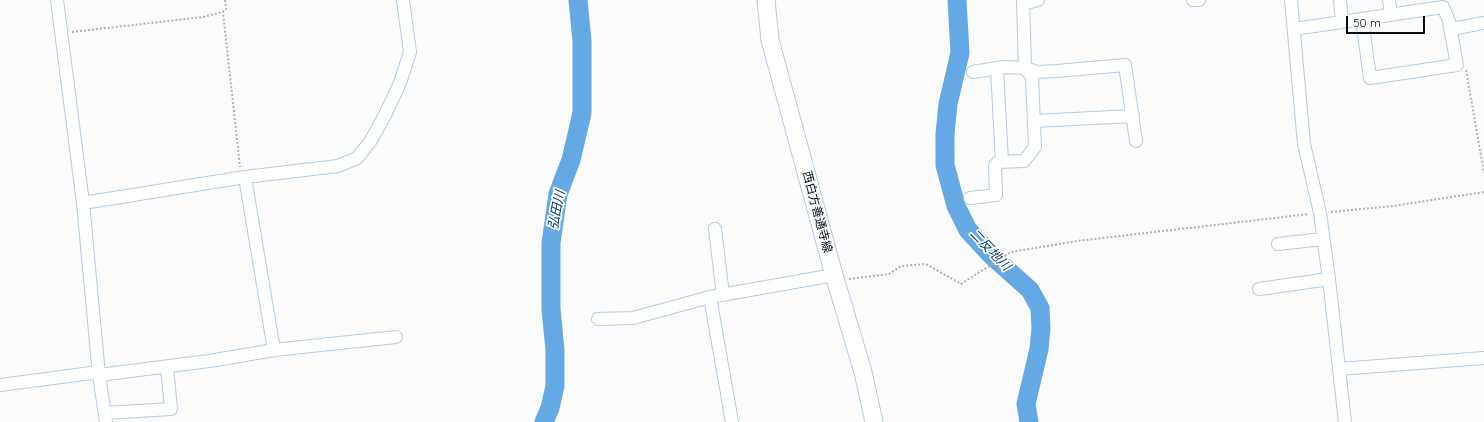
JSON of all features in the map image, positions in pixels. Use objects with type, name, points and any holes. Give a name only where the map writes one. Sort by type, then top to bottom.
[{"type":"main road","name":"西白方善通寺線","points":[[766,0],[770,40],[834,275],[863,372],[874,422]]},
{"type":"street","points":[[57,0],[84,203],[99,373],[106,418],[171,409],[168,367]]},
{"type":"street","points":[[84,203],[243,178],[338,166],[357,158],[370,142],[385,115],[400,83],[410,52],[403,0]]},
{"type":"street","points":[[970,198],[996,195],[995,166],[998,162],[1024,161],[1035,147],[1032,77],[1025,68],[1023,2],[1038,0]]},
{"type":"street","points":[[1193,0],[1199,0]]},
{"type":"street","points":[[1291,0],[1304,144],[1320,213],[1340,369],[1345,422]]},
{"type":"street","points":[[1340,0],[1342,22]]},
{"type":"street","points":[[1389,0],[1390,15]]},
{"type":"street","points":[[1294,29],[1362,19],[1390,15],[1442,4],[1450,28],[1457,65],[1370,78],[1362,19]]},
{"type":"street","points":[[1450,28],[1484,24]]},
{"type":"street","points":[[973,72],[1025,68],[1037,72],[1125,65],[1136,141]]},
{"type":"street","points":[[997,69],[1002,162]]},
{"type":"street","points":[[1034,121],[1133,116]]},
{"type":"street","points":[[243,178],[274,350]]},
{"type":"street","points":[[715,229],[723,295]]},
{"type":"street","points":[[1278,244],[1323,239]]},
{"type":"street","points":[[598,319],[634,318],[710,297],[834,275]]},
{"type":"street","points":[[1259,289],[1329,279]]},
{"type":"street","points":[[710,297],[732,422]]},
{"type":"street","points":[[0,385],[99,373],[168,367],[274,350],[396,337]]},
{"type":"street","points":[[1340,369],[1484,358]]},
{"type":"path","points":[[225,0],[226,9],[223,12],[243,178]]},
{"type":"path","points":[[62,33],[202,17],[223,12]]},
{"type":"path","points":[[1457,65],[1465,68],[1484,173]]},
{"type":"path","points":[[834,275],[852,280],[889,274],[901,266],[926,264],[961,284],[1012,252],[1077,241],[1393,206],[1484,192]]},
{"type":"waterway","name":"弘田川","points":[[544,422],[550,408],[555,386],[555,350],[551,309],[551,243],[558,194],[571,160],[582,113],[582,41],[578,0]]},
{"type":"waterway","name":"二反地川","points":[[957,0],[960,53],[948,104],[945,134],[945,165],[956,206],[968,230],[992,256],[1030,290],[1040,308],[1041,328],[1039,349],[1026,404],[1029,422]]}]
